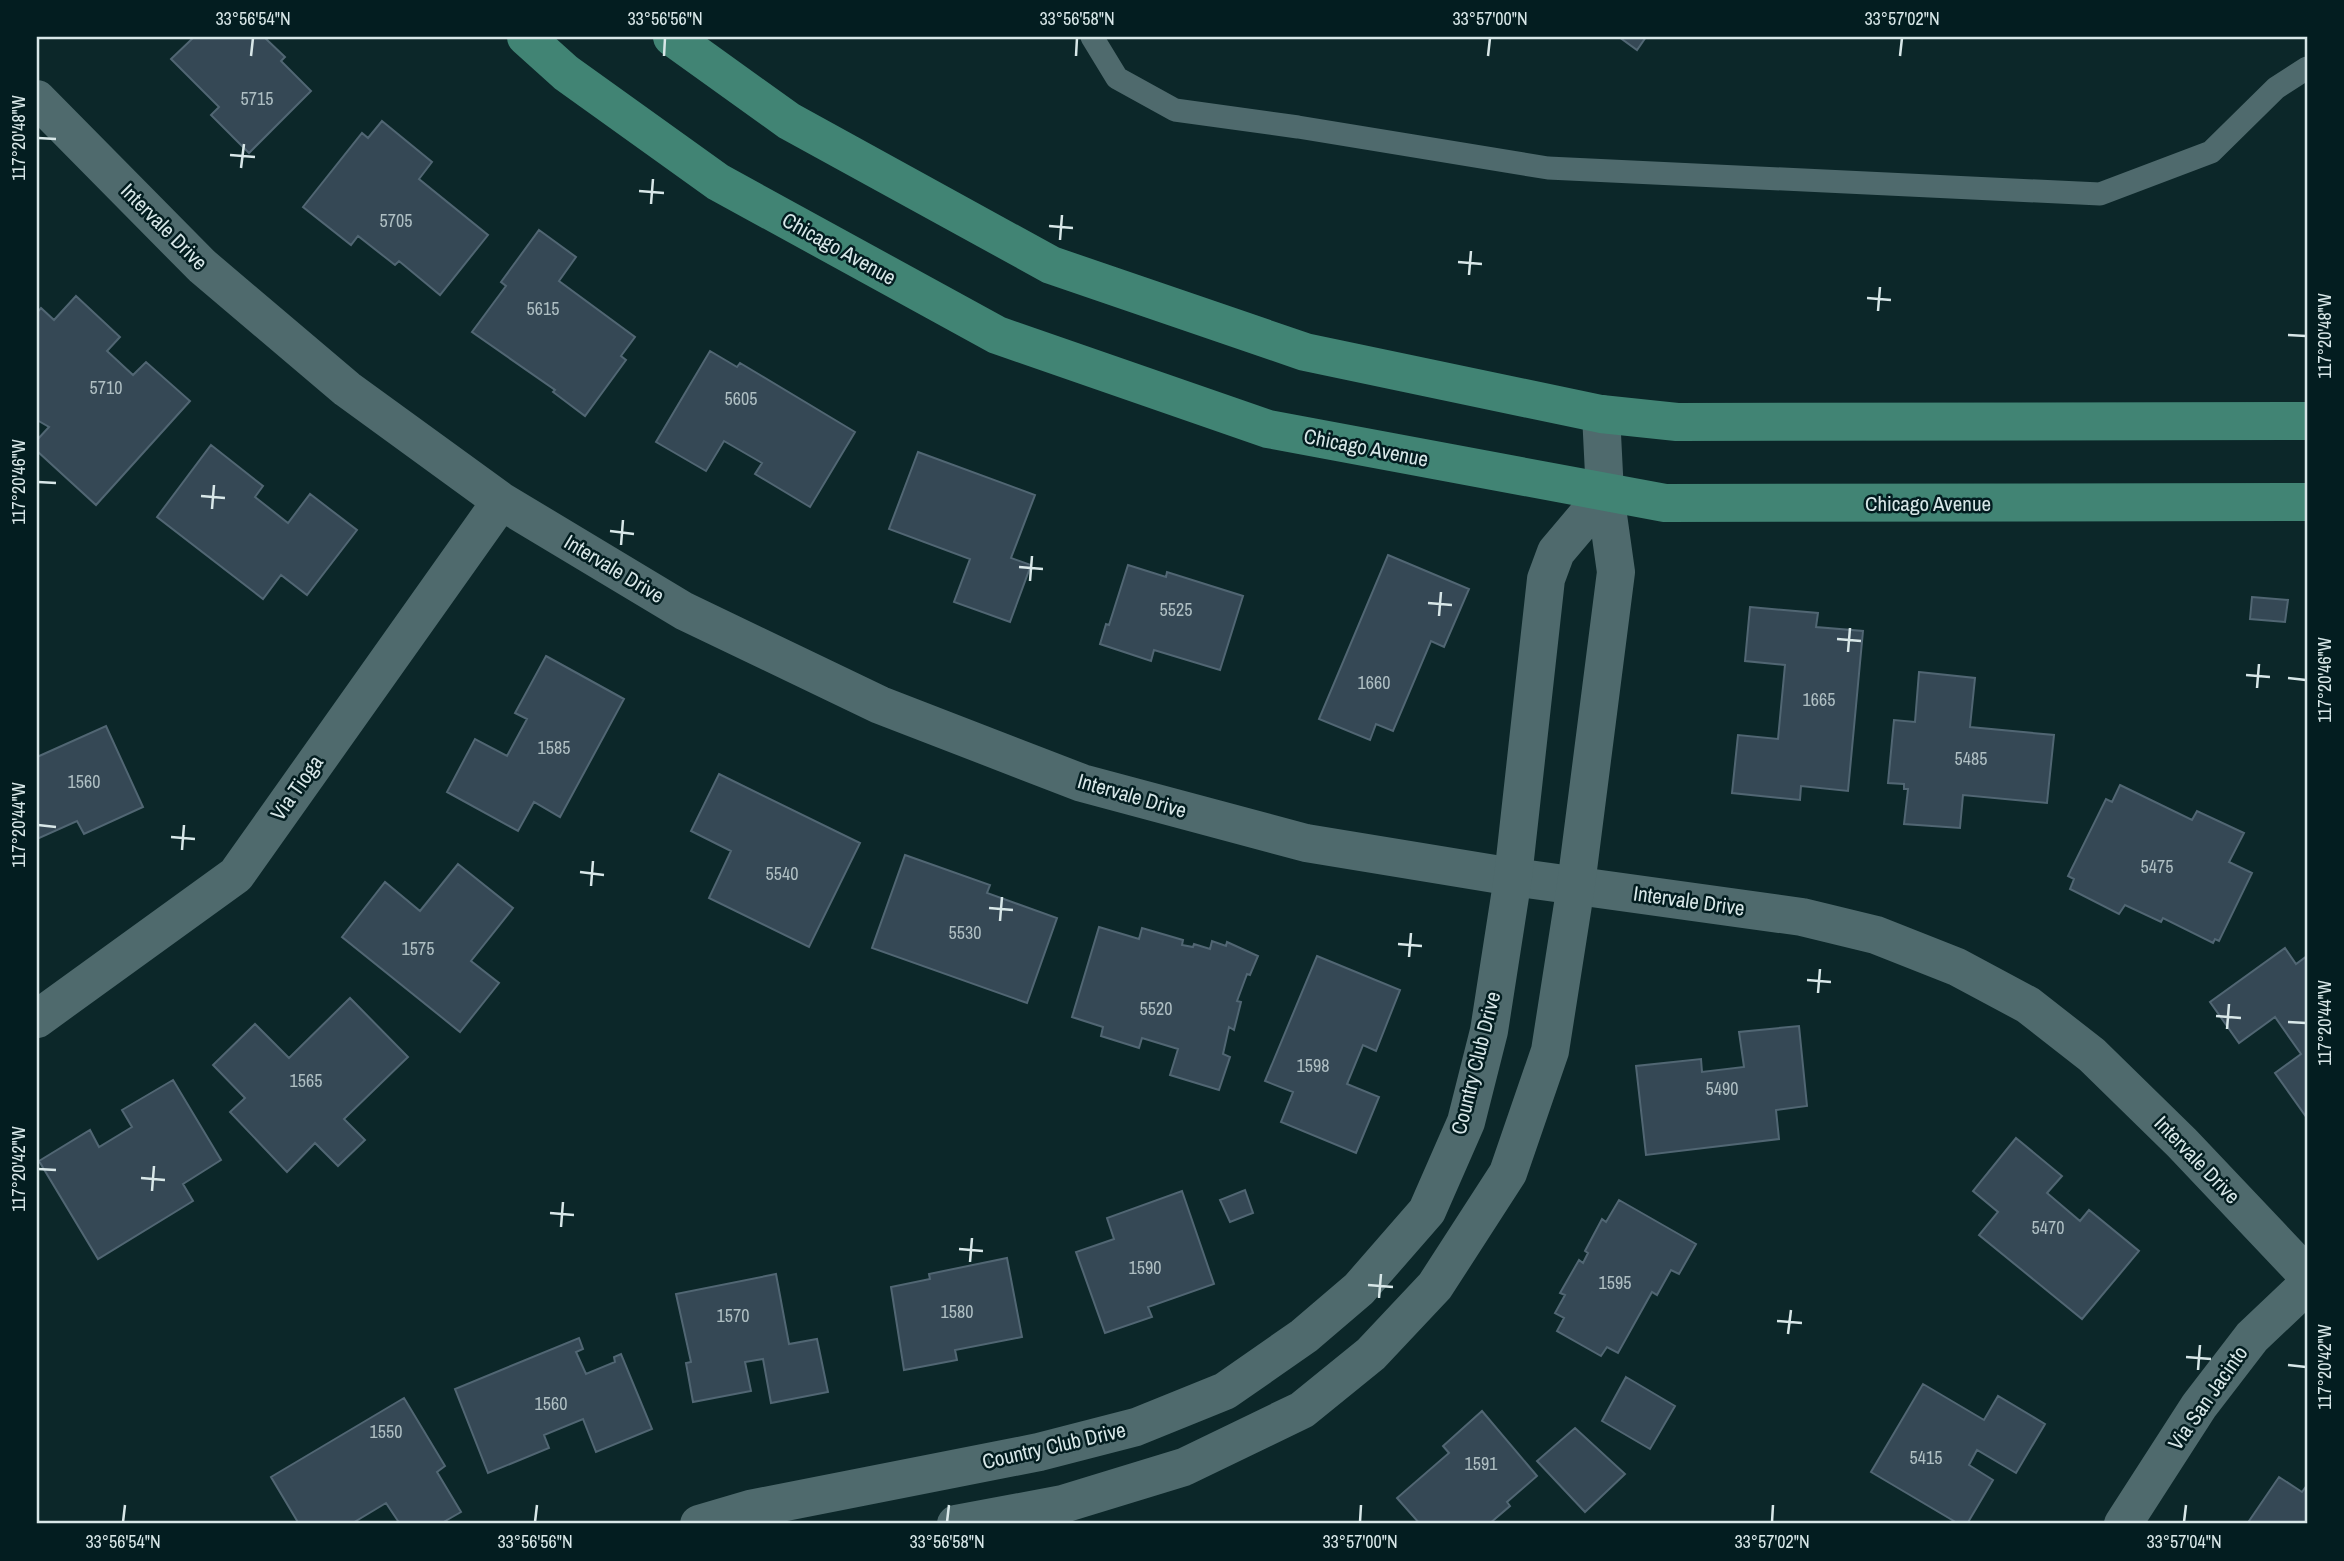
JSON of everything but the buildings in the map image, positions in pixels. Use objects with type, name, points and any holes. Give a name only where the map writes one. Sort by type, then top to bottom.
[{"type":"main road","name":"Chicago Avenue","points":[[526,37],[566,73],[718,182],[997,335],[1268,429],[1605,494],[1665,503],[1799,505],[2307,502]]},
{"type":"main road","points":[[673,37],[789,121],[1051,265],[1305,352],[1601,414],[1677,422],[1805,424],[2307,421]]},
{"type":"street","name":"Intervale Drive","points":[[37,99],[202,266],[347,389],[501,501],[684,611],[880,705],[1082,783],[1306,843],[1513,877],[1802,917],[1876,936],[1957,967],[2028,1005],[2092,1055],[2182,1143],[2307,1275]]},
{"type":"street","points":[[956,1524],[1063,1504],[1184,1467],[1302,1410],[1371,1354],[1435,1286],[1508,1173],[1550,1051],[1576,885],[1616,572],[1605,494],[1601,414]]},
{"type":"street","name":"Country Club Drive","points":[[699,1524],[750,1509],[1039,1452],[1136,1427],[1225,1391],[1304,1336],[1359,1289],[1427,1211],[1466,1122],[1489,1031],[1513,877],[1546,579],[1556,552],[1605,494]]},
{"type":"street","name":"Via Tioga","points":[[37,1019],[236,875],[501,501]]},
{"type":"street","name":"Via San Jacinto","points":[[2123,1524],[2199,1406],[2252,1337],[2307,1285]]},
{"type":"lane","points":[[1092,37],[1117,78],[1175,110],[1298,127],[1548,168],[2100,194],[2210,152],[2276,88],[2307,68]]}]
